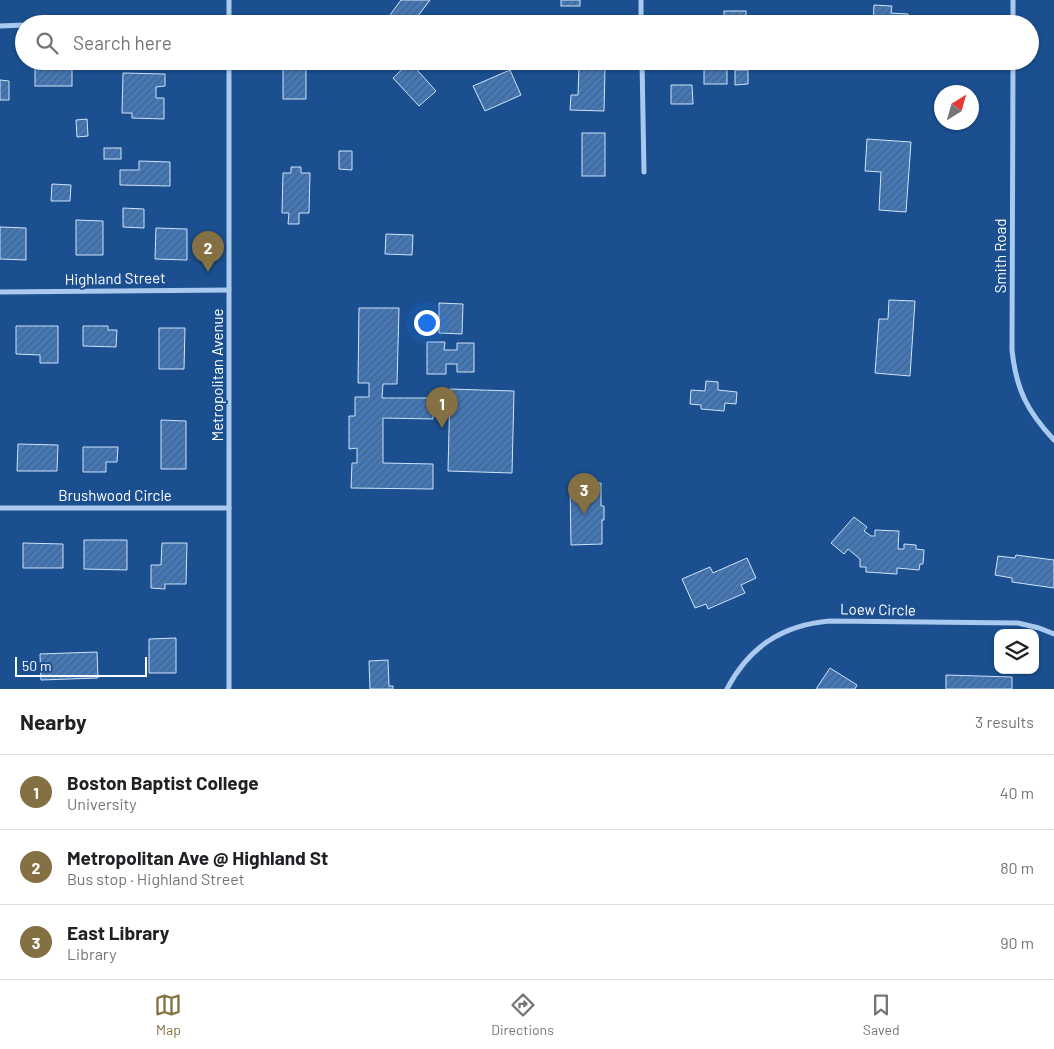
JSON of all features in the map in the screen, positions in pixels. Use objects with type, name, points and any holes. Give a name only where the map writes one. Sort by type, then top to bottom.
[{"type":"street","points":[[229,0],[229,15]]},
{"type":"street","points":[[641,0],[641,15]]},
{"type":"street","points":[[1013,0],[1013,15]]},
{"type":"street","points":[[0,26],[15,25]]},
{"type":"street","name":"Metropolitan Avenue","points":[[229,70],[229,689]]},
{"type":"street","points":[[642,70],[644,172]]},
{"type":"street","name":"Smith Road","points":[[1013,70],[1013,364],[1016,378],[1027,405],[1034,417],[1054,440]]},
{"type":"street","name":"Highland Street","points":[[0,292],[230,290]]},
{"type":"street","name":"Brushwood Circle","points":[[0,508],[229,508]]},
{"type":"street","name":"Loew Circle","points":[[726,689],[744,662],[766,643],[793,628],[818,622],[1018,624],[1039,628],[1054,634]]},
{"type":"building","points":[[401,0],[430,0],[419,15],[390,15]]},
{"type":"building","points":[[561,0],[580,0],[580,6],[561,6]]},
{"type":"building","points":[[874,5],[892,6],[891,13],[908,14],[908,15],[873,15]]},
{"type":"building","points":[[724,11],[746,11],[746,15],[724,15]]},
{"type":"building","points":[[35,70],[72,70],[72,86],[35,86]]},
{"type":"building","points":[[283,70],[306,70],[306,99],[283,99]]},
{"type":"building","points":[[402,70],[417,70],[436,91],[419,106],[393,78]]},
{"type":"building","points":[[510,70],[521,95],[485,111],[473,86]]},
{"type":"building","points":[[579,70],[605,70],[604,111],[570,110],[571,95],[578,95]]},
{"type":"building","points":[[704,70],[727,70],[727,84],[704,84]]},
{"type":"building","points":[[735,70],[748,70],[748,84],[735,85]]},
{"type":"building","points":[[123,73],[165,74],[165,86],[156,87],[156,98],[164,98],[164,119],[132,118],[132,113],[122,113]]},
{"type":"building","points":[[0,80],[9,81],[9,100],[0,100]]},
{"type":"building","points":[[671,85],[692,85],[693,104],[671,104]]},
{"type":"building","points":[[87,119],[88,136],[77,137],[76,120]]},
{"type":"building","points":[[582,133],[605,133],[605,176],[582,176]]},
{"type":"building","points":[[867,139],[911,142],[906,212],[879,210],[881,172],[865,171]]},
{"type":"building","points":[[104,148],[121,148],[121,159],[104,159]]},
{"type":"building","points":[[339,151],[352,151],[352,170],[339,169]]},
{"type":"building","points":[[139,161],[170,162],[170,186],[120,185],[120,170],[139,170]]},
{"type":"building","points":[[291,167],[301,167],[301,173],[310,173],[309,213],[299,213],[299,224],[288,224],[289,213],[282,213],[283,173],[291,173]]},
{"type":"building","points":[[52,184],[71,185],[70,201],[51,201]]},
{"type":"building","points":[[123,208],[144,209],[144,228],[123,227]]},
{"type":"building","points":[[76,220],[103,221],[103,255],[76,255]]},
{"type":"building","points":[[0,227],[26,228],[26,260],[0,259]]},
{"type":"building","points":[[156,228],[187,229],[187,260],[155,259]]},
{"type":"building","points":[[386,234],[413,235],[412,255],[385,254]]},
{"type":"building","points":[[889,300],[915,301],[910,376],[875,373],[879,319],[888,319]]},
{"type":"building","points":[[439,303],[463,304],[462,334],[439,333]]},
{"type":"building","points":[[359,308],[399,308],[397,384],[383,384],[382,398],[433,398],[433,419],[383,418],[383,463],[433,464],[433,489],[351,488],[352,463],[357,463],[357,448],[349,449],[349,416],[355,416],[355,397],[369,397],[369,383],[358,383]]},
{"type":"building","points":[[16,326],[58,326],[58,363],[40,363],[40,355],[16,354]]},
{"type":"building","points":[[83,326],[108,326],[108,330],[117,330],[116,347],[83,346]]},
{"type":"building","points":[[159,328],[185,328],[184,369],[159,369]]},
{"type":"building","points":[[427,342],[445,342],[444,350],[457,350],[457,343],[474,343],[474,372],[457,372],[457,364],[446,364],[446,374],[427,374]]},
{"type":"building","points":[[706,381],[718,382],[718,390],[737,392],[736,404],[725,403],[724,411],[701,409],[701,405],[690,404],[691,390],[705,391]]},
{"type":"building","points":[[450,389],[514,391],[512,473],[448,471]]},
{"type":"building","points":[[161,420],[186,421],[186,469],[161,469]]},
{"type":"building","points":[[18,444],[58,445],[57,471],[17,471]]},
{"type":"building","points":[[83,447],[118,447],[117,462],[106,462],[106,472],[83,472]]},
{"type":"building","points":[[601,483],[601,506],[604,506],[602,544],[571,545],[570,484]]},
{"type":"building","points":[[854,517],[867,527],[864,531],[871,536],[875,536],[875,530],[899,531],[898,549],[904,549],[904,544],[916,545],[916,549],[924,550],[923,564],[920,564],[919,570],[897,568],[897,574],[866,572],[866,567],[860,567],[860,559],[848,549],[844,554],[831,543]]},
{"type":"building","points":[[84,540],[127,540],[127,570],[84,569]]},
{"type":"building","points":[[23,543],[63,544],[63,568],[23,568]]},
{"type":"building","points":[[162,543],[187,543],[186,584],[165,584],[165,589],[151,588],[151,565],[161,565]]},
{"type":"building","points":[[1016,555],[1054,560],[1054,588],[1012,582],[1012,578],[995,575],[998,556],[1015,558]]},
{"type":"building","points":[[747,558],[756,578],[741,585],[745,593],[708,609],[706,604],[695,608],[682,579],[710,567],[713,573]]},
{"type":"building","points":[[176,638],[176,673],[149,673],[149,639]]},
{"type":"building","points":[[97,652],[98,678],[41,680],[40,654]]},
{"type":"building","points":[[388,660],[389,686],[393,686],[393,689],[370,689],[369,661]]},
{"type":"building","points":[[830,668],[857,685],[855,689],[816,689]]},
{"type":"building","points":[[946,675],[1012,677],[1012,689],[946,689]]},
{"type":"place","name":"Metropolitan Ave @ Highland St","points":[[208,272]]},
{"type":"place","name":"Boston Baptist College","points":[[442,428]]},
{"type":"place","name":"East Library","points":[[584,514]]}]
